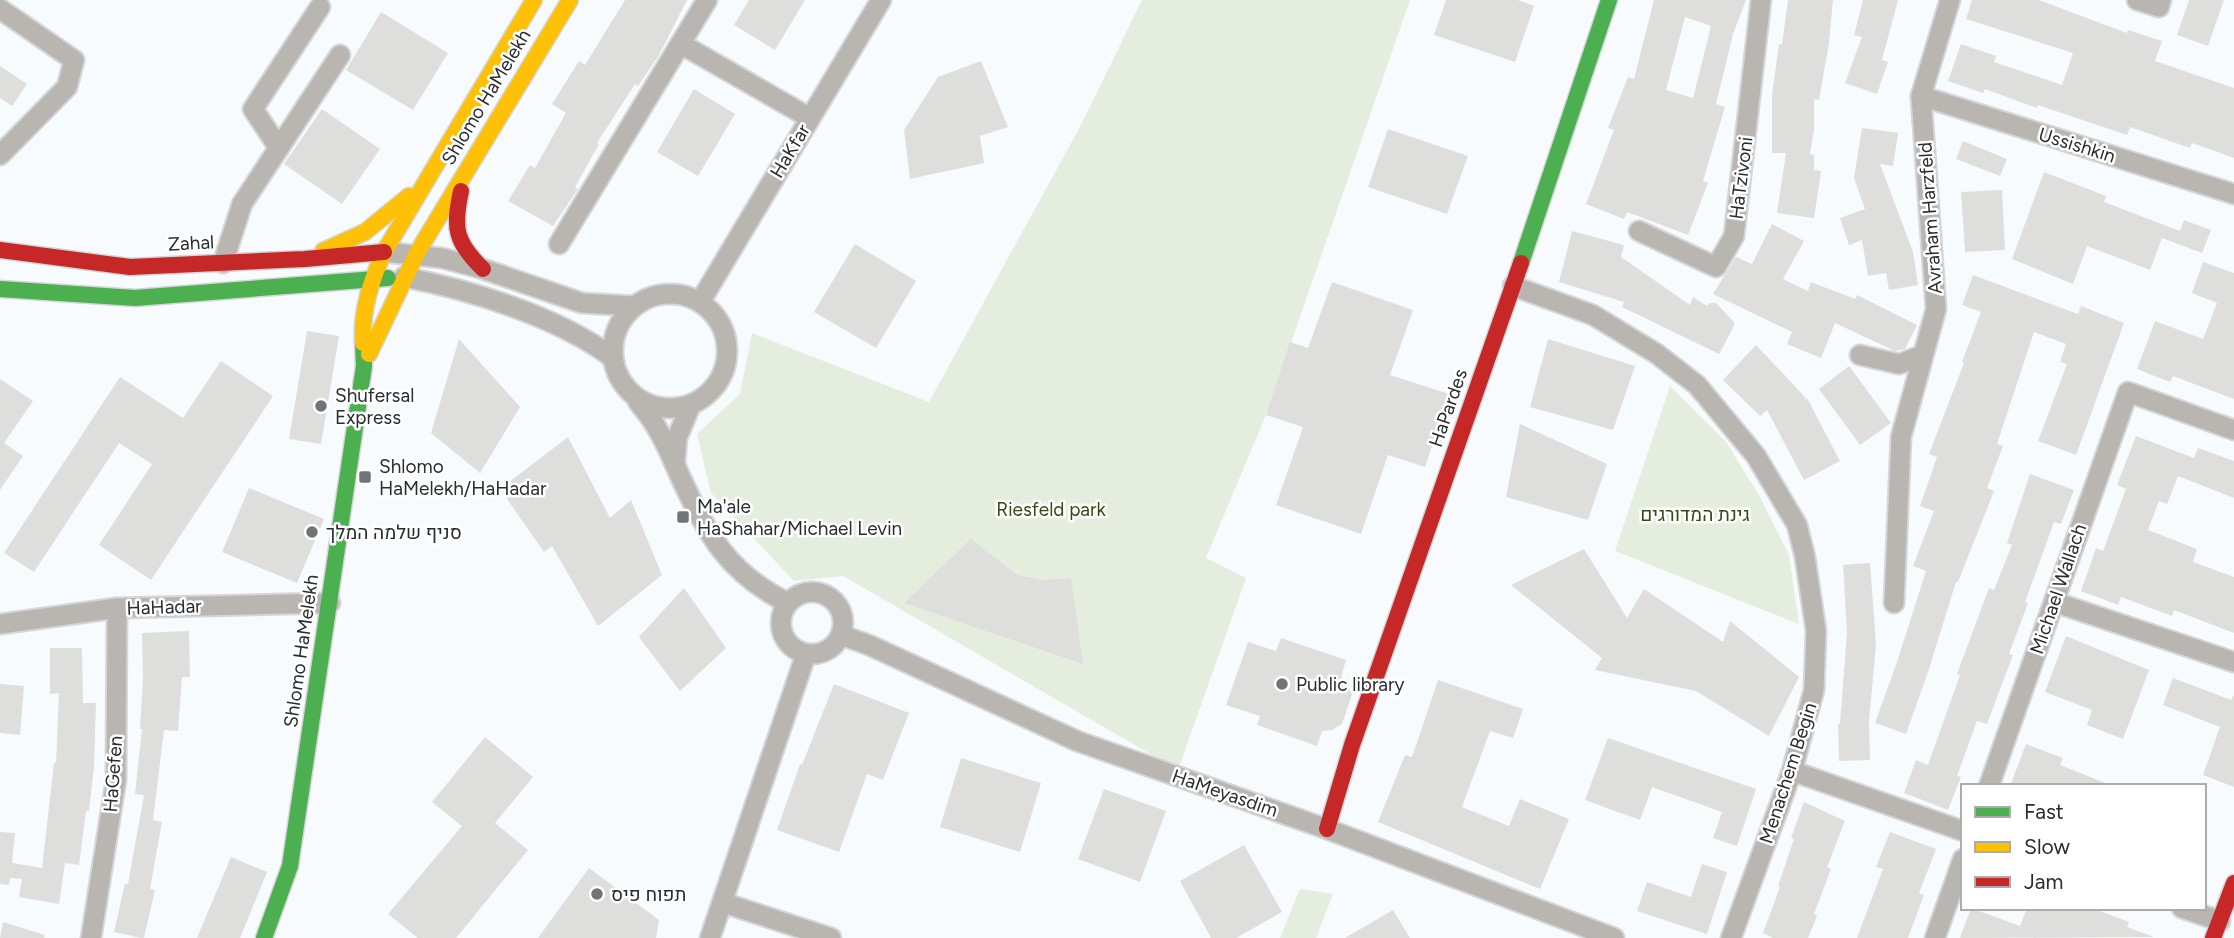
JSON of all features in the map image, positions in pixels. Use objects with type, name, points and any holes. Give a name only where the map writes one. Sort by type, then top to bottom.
[{"type":"street","name":"Shlomo HaMelekh","points":[[264,938],[290,866],[363,366],[362,327],[372,279],[384,252],[534,0]]},
{"type":"street","name":"Shlomo HaMelekh","points":[[363,366],[417,253],[570,0]]},
{"type":"street","points":[[559,244],[707,0]]},
{"type":"street","name":"HaKfar","points":[[700,302],[881,0]]},
{"type":"street","name":"HaPardes","points":[[1327,829],[1352,745],[1513,286],[1609,0]]},
{"type":"street","name":"HaTzivoni","points":[[1639,231],[1716,268],[1734,236],[1761,0]]},
{"type":"street","name":"Avraham Harzfeld","points":[[1894,603],[1901,437],[1936,309],[1921,96],[1951,0]]},
{"type":"street","points":[[2137,0],[2159,7],[2161,0]]},
{"type":"street","points":[[279,148],[253,109],[320,7]]},
{"type":"street","points":[[0,9],[74,60],[67,87],[0,155]]},
{"type":"street","points":[[681,44],[810,118]]},
{"type":"street","points":[[223,263],[242,204],[340,55]]},
{"type":"street","name":"Ussishkin","points":[[1921,96],[2234,194]]},
{"type":"street","points":[[468,167],[456,214],[456,233],[462,248],[483,269]]},
{"type":"street","points":[[305,259],[365,232],[406,199],[430,174]]},
{"type":"street","name":"Zahal","points":[[0,250],[130,267],[305,259],[384,252]]},
{"type":"street","points":[[384,252],[417,253],[483,269],[582,303],[634,306]]},
{"type":"street","points":[[0,289],[135,298],[404,277],[468,292],[559,325],[591,341],[613,358]]},
{"type":"street","points":[[320,283],[347,302],[362,327]]},
{"type":"street","name":"Menachem Begin","points":[[1513,286],[1593,315],[1657,354],[1697,385],[1756,456],[1797,524],[1805,557],[1816,631],[1814,690],[1793,771],[1731,938]]},
{"type":"street","points":[[626,389],[656,407],[678,408],[702,399],[719,382],[727,357],[727,344],[719,319],[689,296],[666,293],[654,296],[634,306],[619,324],[612,346],[615,369],[626,389],[660,430],[691,499],[727,559],[765,592],[788,603]]},
{"type":"street","points":[[1860,355],[1899,364],[1923,355]]},
{"type":"street","name":"Michael Wallach","points":[[1990,784],[2128,392],[2234,430]]},
{"type":"street","points":[[675,463],[677,438],[691,404]]},
{"type":"street","points":[[805,593],[824,594],[838,607],[842,616],[841,635],[827,651],[806,654],[796,650],[783,634],[781,623],[788,603],[805,593]]},
{"type":"street","points":[[2054,602],[2234,662]]},
{"type":"street","name":"HaHadar","points":[[0,624],[117,608],[330,603]]},
{"type":"street","name":"HaGefen","points":[[91,938],[116,780],[117,608]]},
{"type":"street","name":"HaMeyasdim","points":[[841,635],[869,645],[1077,741],[1327,829],[1614,938]]},
{"type":"street","points":[[710,938],[806,654]]},
{"type":"street","points":[[1793,771],[1961,830]]},
{"type":"street","points":[[1935,938],[1961,865]]},
{"type":"street","points":[[2185,910],[2217,930],[2234,883]]},
{"type":"street","points":[[724,903],[831,938]]},
{"type":"green space","name":"Riesfeld park","points":[[1142,0],[1410,0],[1266,415],[1206,558],[1246,578],[1178,770],[843,576],[794,581],[711,493],[697,434],[740,394],[752,333],[929,402],[1081,125]]},
{"type":"green space","name":"גינת המדורגים","points":[[1670,386],[1726,442],[1759,495],[1789,555],[1799,624],[1615,551]]},
{"type":"green space","points":[[1300,889],[1333,894],[1316,938],[1280,938]]},
{"type":"building","points":[[625,0],[687,0],[659,55],[638,86],[635,84],[597,143],[599,144],[575,187],[578,189],[553,226],[508,201],[530,165],[535,168],[566,113],[552,104],[579,61],[585,65]]},
{"type":"building","points":[[749,0],[805,0],[775,50],[734,25]]},
{"type":"building","points":[[1446,0],[1518,0],[1534,6],[1515,62],[1434,35]]},
{"type":"building","points":[[1654,0],[1746,0],[1733,34],[1716,104],[1725,107],[1703,181],[1708,183],[1688,235],[1627,212],[1624,219],[1586,204],[1614,130],[1608,128],[1628,77],[1634,79]],"holes":[[[1685,17],[1711,26],[1693,98],[1666,90]]]},
{"type":"building","points":[[1788,0],[1833,0],[1819,100],[1814,99],[1814,130],[1810,154],[1814,155],[1814,170],[1821,171],[1814,218],[1777,213],[1786,153],[1772,153],[1772,95]]},
{"type":"building","points":[[1863,0],[1898,0],[1882,60],[1888,62],[1877,94],[1845,83],[1862,37],[1854,35]]},
{"type":"building","points":[[1972,0],[2039,0],[2127,33],[2128,30],[2162,41],[2155,61],[2234,88],[2234,158],[2192,143],[2190,148],[2130,127],[2127,135],[1985,89],[1983,93],[1948,81],[1961,44],[1996,56],[1994,62],[2062,85],[2073,53],[1966,19]]},
{"type":"building","points":[[2189,0],[2224,0],[2208,46],[2177,35]]},
{"type":"building","points":[[381,12],[448,53],[413,110],[346,70]]},
{"type":"building","points":[[981,61],[1008,127],[980,136],[984,163],[910,179],[904,130],[938,77]]},
{"type":"building","points":[[0,66],[27,84],[12,106],[0,98]]},
{"type":"building","points":[[694,89],[735,114],[698,176],[657,152]]},
{"type":"building","points":[[322,109],[380,149],[342,204],[284,164]]},
{"type":"building","points":[[1862,128],[1898,133],[1893,166],[1880,164],[1913,252],[1918,285],[1889,290],[1886,273],[1868,276],[1862,240],[1849,245],[1840,218],[1865,209],[1854,178]]},
{"type":"building","points":[[1388,129],[1468,156],[1447,214],[1368,187]]},
{"type":"building","points":[[1963,141],[2007,159],[2000,176],[1956,159]]},
{"type":"building","points":[[2044,172],[2106,196],[2104,202],[2180,231],[2184,220],[2211,230],[2202,253],[2162,238],[2150,270],[2087,246],[2073,284],[2012,259]]},
{"type":"building","points":[[2002,190],[2005,250],[1965,252],[1961,192]]},
{"type":"building","points":[[1772,224],[1804,241],[1783,279],[1808,291],[1811,282],[1855,299],[1857,295],[1917,325],[1905,349],[1895,351],[1835,323],[1821,358],[1787,344],[1792,332],[1713,294],[1736,257],[1752,264]]},
{"type":"building","points":[[1572,231],[1624,245],[1621,257],[1690,305],[1693,297],[1707,306],[1709,303],[1716,303],[1734,322],[1719,354],[1622,307],[1624,302],[1559,282]]},
{"type":"building","points":[[855,244],[916,281],[876,348],[814,312]]},
{"type":"building","points":[[2203,262],[2234,273],[2234,399],[2173,376],[2170,382],[2137,369],[2155,321],[2203,339],[2217,303],[2192,293]]},
{"type":"building","points":[[1973,275],[2078,314],[2081,306],[2124,323],[2076,455],[2038,441],[2067,364],[2060,362],[2066,344],[2034,332],[1997,444],[2003,446],[1987,488],[1994,491],[1956,582],[1906,734],[1875,723],[1926,571],[1913,566],[1934,511],[1920,506],[1937,457],[1929,454],[1981,312],[1962,305]]},
{"type":"building","points":[[1332,282],[1413,310],[1390,375],[1449,394],[1441,419],[1448,421],[1440,445],[1433,443],[1425,467],[1388,455],[1361,534],[1276,505],[1303,427],[1266,415],[1290,342],[1308,348]]},
{"type":"building","points":[[307,331],[339,336],[321,444],[289,439]]},
{"type":"building","points":[[459,339],[520,407],[480,473],[431,433]]},
{"type":"building","points":[[1548,339],[1635,366],[1613,430],[1530,407]]},
{"type":"building","points":[[1756,345],[1805,400],[1807,398],[1840,461],[1804,480],[1767,410],[1760,416],[1723,380]]},
{"type":"building","points":[[221,361],[273,396],[151,580],[99,545],[152,464],[119,443],[34,572],[4,553],[120,377],[183,418]]},
{"type":"building","points":[[1849,366],[1891,423],[1860,445],[1819,389]]},
{"type":"building","points":[[0,379],[33,401],[4,443],[23,456],[0,490]]},
{"type":"building","points":[[1520,424],[1607,464],[1588,520],[1506,497]]},
{"type":"building","points":[[2136,436],[2194,458],[2198,448],[2234,461],[2234,498],[2178,476],[2167,504],[2159,501],[2148,530],[2197,549],[2193,562],[2234,577],[2234,633],[2174,610],[2172,616],[2121,597],[2118,605],[2081,591],[2096,548],[2103,551],[2126,489],[2117,485]]},
{"type":"building","points":[[568,437],[610,518],[631,500],[662,575],[598,626],[552,546],[544,552],[500,489]]},
{"type":"building","points":[[2030,474],[2074,490],[2061,524],[2054,522],[2025,602],[2028,603],[2009,654],[2013,655],[1987,724],[1977,721],[1957,776],[1961,777],[1948,810],[1904,793],[1916,760],[1928,765],[1960,675],[1957,674],[1989,588],[1994,590],[2012,545],[2007,543]]},
{"type":"building","points":[[249,488],[324,519],[297,583],[222,552]]},
{"type":"building","points":[[971,539],[1017,575],[1043,580],[1071,578],[1083,664],[904,603]]},
{"type":"building","points":[[1584,549],[1627,618],[1644,589],[1723,642],[1730,621],[1799,677],[1769,736],[1696,691],[1595,670],[1602,658],[1511,585]]},
{"type":"building","points":[[1870,563],[1876,645],[1869,721],[1870,760],[1839,761],[1838,724],[1847,632],[1843,565]]},
{"type":"building","points":[[684,588],[726,648],[680,691],[639,637]]},
{"type":"building","points":[[189,631],[190,677],[182,677],[178,731],[164,730],[153,820],[162,822],[150,889],[155,890],[144,938],[141,938],[114,932],[125,883],[128,884],[144,795],[135,794],[142,729],[142,633]]},
{"type":"building","points":[[2066,636],[2149,670],[2123,739],[2087,725],[2092,710],[2045,692]]},
{"type":"building","points":[[1281,638],[1346,660],[1341,677],[1352,695],[1342,724],[1332,730],[1322,731],[1317,746],[1257,725],[1260,716],[1226,705],[1248,642],[1276,651]]},
{"type":"building","points":[[50,648],[82,648],[83,703],[96,703],[94,767],[89,811],[86,811],[79,865],[65,863],[59,904],[19,897],[22,879],[10,878],[9,885],[0,884],[0,832],[15,833],[12,863],[42,868],[56,763],[59,693],[50,694]]},
{"type":"building","points":[[2173,678],[2231,700],[2234,695],[2234,787],[2203,775],[2220,727],[2163,705]]},
{"type":"building","points":[[1438,680],[1523,709],[1513,738],[1490,731],[1462,807],[1509,826],[1520,799],[1569,819],[1540,889],[1378,822],[1405,755],[1412,757]]},
{"type":"building","points":[[0,684],[24,686],[20,735],[0,733]]},
{"type":"building","points":[[834,684],[909,713],[883,780],[867,774],[839,852],[777,830],[800,764],[802,765]]},
{"type":"building","points":[[485,737],[533,777],[495,823],[528,850],[456,938],[418,938],[388,914],[462,826],[432,802]]},
{"type":"building","points":[[1608,738],[1756,789],[1737,846],[1713,838],[1722,812],[1652,787],[1640,820],[1585,800]]},
{"type":"building","points":[[2026,744],[2063,758],[2060,765],[2108,784],[2011,784]]},
{"type":"building","points":[[961,758],[1041,783],[1020,852],[940,827]]},
{"type":"building","points":[[1104,789],[1166,811],[1140,882],[1078,859]]},
{"type":"building","points":[[1804,802],[1845,821],[1827,867],[1831,869],[1808,938],[1773,938],[1763,933],[1780,887],[1778,886],[1794,839],[1791,838]]},
{"type":"building","points":[[1890,832],[1936,849],[1919,893],[1924,895],[1908,938],[1857,938],[1883,869],[1876,867]]},
{"type":"building","points":[[1244,845],[1282,912],[1236,938],[1211,938],[1180,881]]},
{"type":"building","points":[[231,857],[267,872],[240,938],[197,938]]},
{"type":"building","points":[[1702,864],[1727,872],[1707,934],[1637,911],[1647,882],[1691,897]]},
{"type":"building","name":"תפוח פיס","points":[[589,868],[659,920],[656,938],[538,938]]},
{"type":"building","points":[[1393,910],[1410,938],[1345,938]]},
{"type":"building","points":[[1970,910],[2020,926],[2026,910],[2097,910],[2129,922],[2127,927],[2154,937],[1960,938]]},
{"type":"building","points":[[3,922],[45,935],[44,938],[0,938]]},
{"type":"traffic: fast","points":[[1521,263],[1609,0]]},
{"type":"traffic: fast","points":[[0,289],[135,298],[388,278]]},
{"type":"traffic: fast","points":[[264,938],[290,866],[364,366],[363,343]]},
{"type":"traffic: slow","points":[[363,343],[368,296],[384,252],[534,0]]},
{"type":"traffic: slow","points":[[369,354],[417,253],[570,0]]},
{"type":"traffic: slow","points":[[323,251],[365,232],[409,196]]},
{"type":"traffic: jam","points":[[461,191],[457,215],[458,234],[467,251],[483,269]]},
{"type":"traffic: jam","points":[[0,250],[130,267],[305,259],[384,252]]},
{"type":"traffic: jam","points":[[1327,829],[1352,745],[1521,263]]},
{"type":"traffic: jam","points":[[2213,938],[2234,883]]},
{"type":"place","name":"Shufersal Express","points":[[321,406]]},
{"type":"place","name":"Shlomo HaMelekh/HaHadar","points":[[365,477]]},
{"type":"place","name":"Ma'ale HaShahar/Michael Levin","points":[[683,517]]},
{"type":"place","name":"סניף שלמה המלך","points":[[312,532]]},
{"type":"place","name":"Public library","points":[[1282,684]]},
{"type":"place","name":"תפוח פיס","points":[[597,894]]}]
